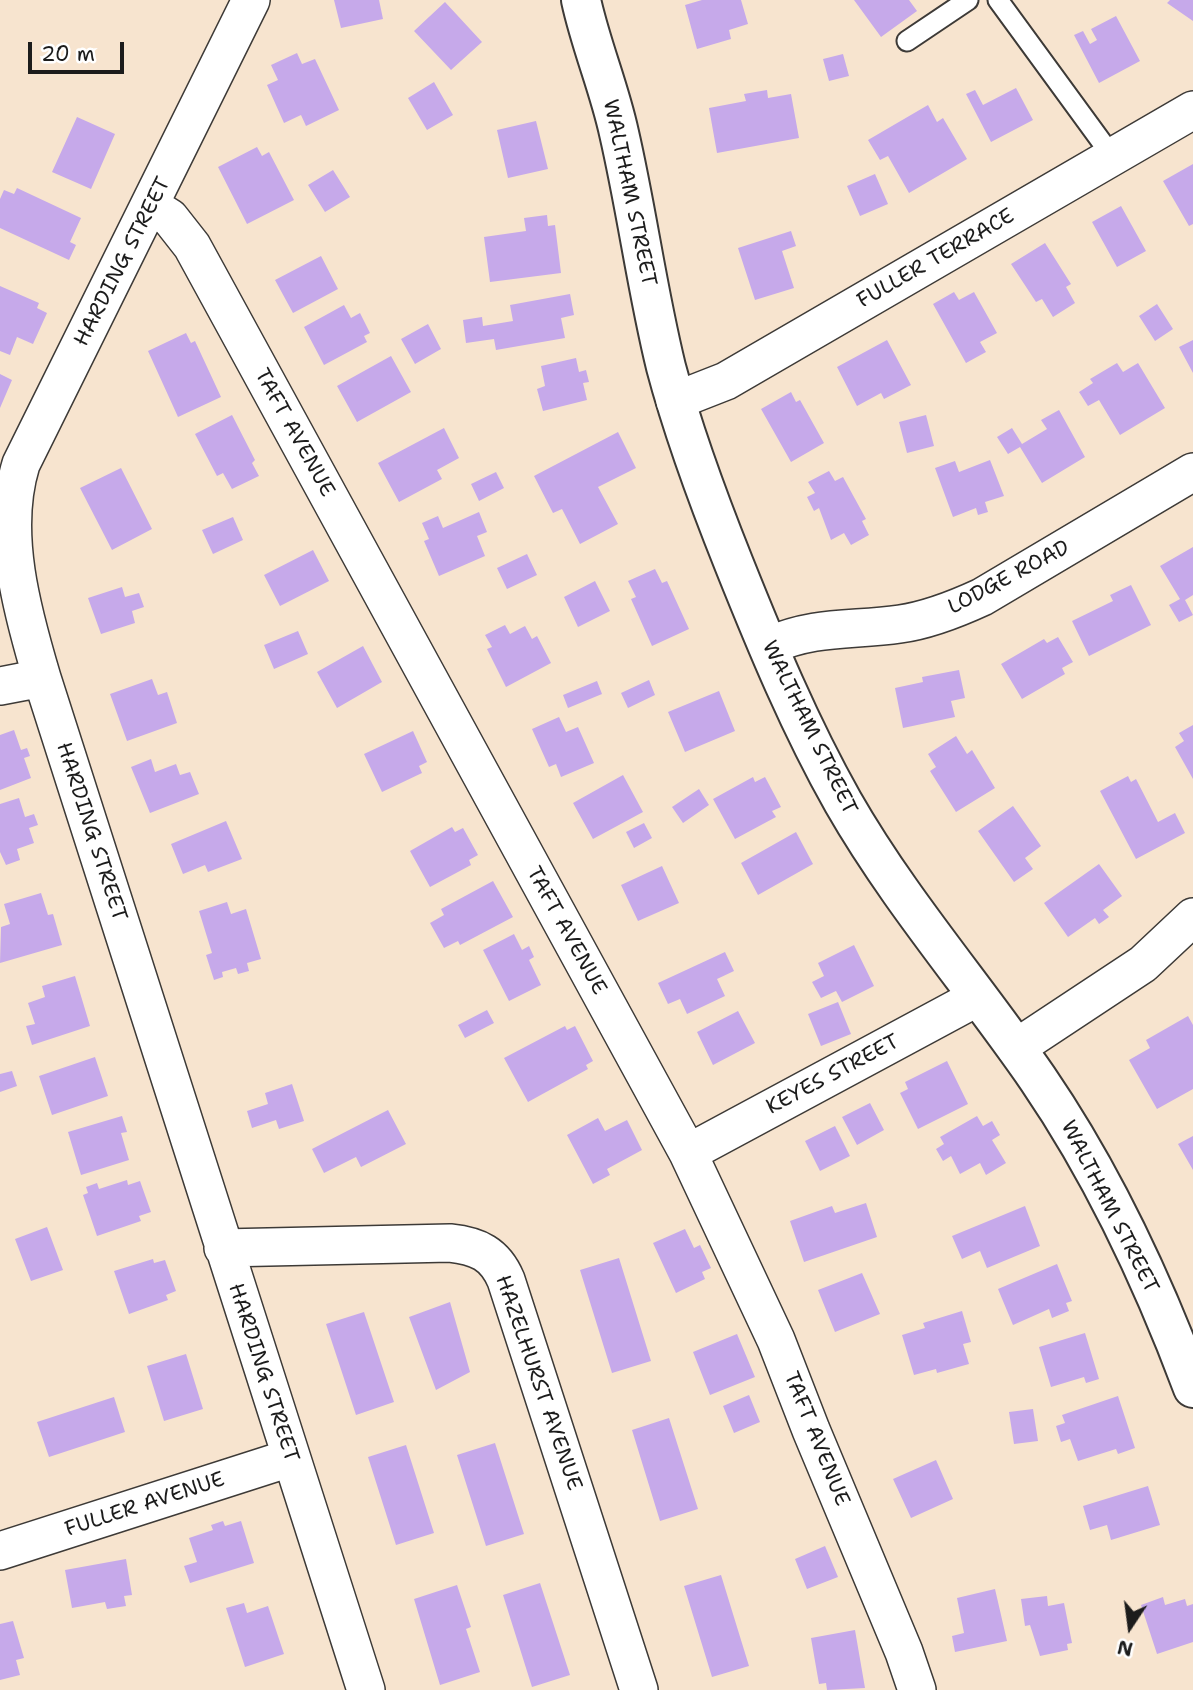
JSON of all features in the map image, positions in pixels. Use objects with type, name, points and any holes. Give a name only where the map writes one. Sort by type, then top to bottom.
[{"type":"main road","points":[[560,0],[591,48]]},
{"type":"main road","name":"WALTHAM STREET","points":[[581,0],[591,48],[619,133],[659,338],[676,401],[704,488],[768,646],[820,758],[854,820],[1016,1048],[1072,1132],[1113,1207],[1170,1329],[1193,1388]]},
{"type":"street","name":"HARDING STREET","points":[[251,0],[21,464],[9,499],[6,525],[14,574],[42,678],[366,1690]]},
{"type":"street","name":"FULLER TERRACE","points":[[676,401],[726,381],[1193,110]]},
{"type":"street","name":"TAFT AVENUE","points":[[151,206],[170,218],[192,246],[688,1153],[776,1340],[904,1652],[917,1690]]},
{"type":"street","name":"LODGE ROAD","points":[[768,646],[819,629],[902,624],[951,611],[982,597],[1193,472]]},
{"type":"street","points":[[0,686],[42,678]]},
{"type":"street","points":[[1016,1048],[1143,964],[1192,922]]},
{"type":"street","name":"KEYES STREET","points":[[688,1153],[978,997]]},
{"type":"street","name":"HAZELHURST AVENUE","points":[[223,1248],[450,1243],[476,1247],[496,1261],[506,1280],[639,1690]]},
{"type":"street","name":"FULLER AVENUE","points":[[0,1550],[290,1458]]},
{"type":"lane","points":[[907,41],[968,0]]},
{"type":"lane","points":[[998,0],[1112,156]]},
{"type":"building","points":[[334,0],[379,0],[383,19],[341,28]]},
{"type":"building","points":[[702,0],[741,0],[748,24],[729,30],[731,39],[697,49],[685,5]]},
{"type":"building","points":[[854,0],[909,0],[917,11],[881,37]]},
{"type":"building","points":[[1170,0],[1193,0],[1193,21],[1167,3]]},
{"type":"building","points":[[445,2],[482,42],[451,70],[414,31]]},
{"type":"building","points":[[1116,16],[1140,61],[1099,83],[1074,35],[1083,31],[1090,44],[1097,40],[1091,29]]},
{"type":"building","points":[[297,53],[302,64],[315,59],[339,110],[306,126],[301,115],[284,123],[267,85],[278,80],[271,65]]},
{"type":"building","points":[[843,54],[849,76],[829,81],[823,59]]},
{"type":"building","points":[[434,82],[453,115],[427,130],[408,98]]},
{"type":"building","points":[[1016,88],[1033,120],[991,142],[966,94],[975,90],[983,105]]},
{"type":"building","points":[[767,90],[768,98],[791,94],[799,138],[717,153],[709,108],[746,101],[744,94]]},
{"type":"building","points":[[928,105],[937,122],[943,118],[967,159],[909,193],[888,156],[880,160],[868,140]]},
{"type":"building","points":[[77,117],[115,134],[91,189],[52,172]]},
{"type":"building","points":[[536,121],[548,169],[508,178],[497,130]]},
{"type":"building","points":[[257,147],[262,156],[269,152],[294,200],[247,224],[218,167]]},
{"type":"building","points":[[1193,164],[1193,224],[1189,226],[1163,181]]},
{"type":"building","points":[[333,170],[350,197],[325,212],[308,185]]},
{"type":"building","points":[[875,174],[888,204],[860,216],[847,186]]},
{"type":"building","points":[[17,188],[81,218],[70,242],[76,245],[69,260],[0,228],[0,199],[4,190],[14,194]]},
{"type":"building","points":[[1121,206],[1146,251],[1117,267],[1092,222]]},
{"type":"building","points":[[547,215],[548,226],[555,225],[561,273],[490,282],[484,237],[526,231],[524,218]]},
{"type":"building","points":[[791,231],[796,246],[782,251],[794,288],[755,300],[738,248]]},
{"type":"building","points":[[1045,243],[1071,284],[1066,287],[1075,303],[1053,317],[1042,299],[1036,302],[1011,264]]},
{"type":"building","points":[[321,256],[338,289],[293,313],[275,280]]},
{"type":"building","points":[[0,286],[39,303],[37,308],[47,313],[33,344],[17,337],[10,355],[0,351]]},
{"type":"building","points":[[954,292],[959,300],[974,292],[997,333],[980,342],[986,352],[966,363],[933,304]]},
{"type":"building","points":[[570,294],[574,315],[561,318],[565,338],[496,350],[494,339],[466,343],[463,320],[482,317],[483,326],[513,321],[510,305]]},
{"type":"building","points":[[1157,304],[1173,329],[1155,341],[1139,316]]},
{"type":"building","points":[[344,305],[351,318],[360,313],[370,333],[364,336],[367,342],[324,365],[304,327]]},
{"type":"building","points":[[428,324],[441,349],[415,364],[401,339]]},
{"type":"building","points":[[186,333],[191,343],[195,341],[221,397],[178,417],[148,351]]},
{"type":"building","points":[[887,340],[911,385],[884,399],[881,393],[857,406],[837,367]]},
{"type":"building","points":[[1193,340],[1193,373],[1179,347]]},
{"type":"building","points":[[391,356],[411,392],[357,422],[337,386]]},
{"type":"building","points":[[576,358],[579,372],[586,370],[589,382],[583,383],[587,400],[543,411],[537,389],[545,386],[541,366]]},
{"type":"building","points":[[1117,363],[1123,372],[1138,363],[1165,408],[1120,435],[1099,400],[1088,406],[1079,392],[1093,383],[1090,379]]},
{"type":"building","points":[[0,374],[12,380],[0,408]]},
{"type":"building","points":[[791,392],[796,402],[800,400],[824,443],[791,462],[761,409]]},
{"type":"building","points":[[1059,410],[1085,457],[1042,483],[1020,447],[1008,454],[997,437],[1012,428],[1022,444],[1047,429],[1041,420]]},
{"type":"building","points":[[232,415],[255,460],[252,463],[259,476],[232,489],[223,473],[217,476],[195,434]]},
{"type":"building","points":[[926,415],[934,446],[907,453],[899,422]]},
{"type":"building","points":[[444,428],[459,458],[437,470],[442,479],[399,502],[378,463]]},
{"type":"building","points":[[618,432],[636,468],[598,487],[618,524],[580,544],[562,509],[553,513],[534,476]]},
{"type":"building","points":[[990,460],[1004,496],[985,502],[988,512],[978,515],[976,508],[953,517],[935,468],[955,461],[959,472]]},
{"type":"building","points":[[121,468],[152,529],[112,550],[80,488]]},
{"type":"building","points":[[829,471],[835,481],[843,477],[866,519],[862,521],[869,535],[851,545],[844,533],[831,540],[819,508],[814,511],[807,497],[815,493],[808,482]]},
{"type":"building","points":[[496,472],[504,488],[479,501],[471,484]]},
{"type":"building","points":[[479,512],[487,532],[477,536],[485,556],[439,576],[424,541],[429,539],[422,523],[438,516],[443,528]]},
{"type":"building","points":[[233,517],[243,540],[213,554],[202,530]]},
{"type":"building","points":[[1193,547],[1193,595],[1185,600],[1193,615],[1179,622],[1169,605],[1180,599],[1160,566]]},
{"type":"building","points":[[313,550],[329,581],[280,606],[264,575]]},
{"type":"building","points":[[527,554],[537,575],[507,589],[497,568]]},
{"type":"building","points":[[655,569],[662,583],[667,581],[689,629],[652,646],[631,599],[636,597],[628,581]]},
{"type":"building","points":[[595,581],[610,611],[578,627],[564,597]]},
{"type":"building","points":[[1131,585],[1151,625],[1089,656],[1072,621],[1113,601],[1110,595]]},
{"type":"building","points":[[122,587],[125,597],[139,593],[144,607],[132,611],[135,623],[101,634],[88,598]]},
{"type":"building","points":[[505,625],[510,634],[525,626],[532,639],[537,636],[551,663],[506,687],[487,649],[492,647],[485,635]]},
{"type":"building","points":[[298,631],[308,654],[274,669],[264,645]]},
{"type":"building","points":[[1058,637],[1073,662],[1062,668],[1065,674],[1022,699],[1001,664],[1044,639],[1047,643]]},
{"type":"building","points":[[363,646],[382,682],[337,708],[317,672]]},
{"type":"building","points":[[959,670],[965,698],[951,701],[955,717],[903,728],[895,688],[923,682],[922,677]]},
{"type":"building","points":[[152,679],[158,695],[167,692],[177,723],[127,741],[110,694]]},
{"type":"building","points":[[649,680],[655,695],[628,708],[621,693]]},
{"type":"building","points":[[597,681],[602,694],[568,708],[563,695]]},
{"type":"building","points":[[719,691],[735,731],[685,752],[668,712]]},
{"type":"building","points":[[559,717],[566,732],[578,727],[594,763],[561,777],[556,764],[549,767],[532,729]]},
{"type":"building","points":[[1193,725],[1193,779],[1175,747],[1184,741],[1179,733]]},
{"type":"building","points":[[14,730],[21,750],[27,748],[30,756],[24,758],[31,778],[0,790],[0,735]]},
{"type":"building","points":[[413,731],[427,762],[419,766],[422,773],[382,792],[364,754]]},
{"type":"building","points":[[956,736],[967,754],[972,750],[995,788],[956,812],[930,771],[936,767],[928,754]]},
{"type":"building","points":[[151,759],[155,772],[176,764],[180,775],[190,772],[199,794],[150,813],[131,767]]},
{"type":"building","points":[[623,775],[643,812],[593,839],[573,803]]},
{"type":"building","points":[[1128,776],[1131,782],[1136,779],[1158,822],[1175,813],[1185,833],[1136,859],[1100,791]]},
{"type":"building","points":[[753,777],[755,782],[765,777],[781,807],[772,811],[776,817],[735,839],[713,799]]},
{"type":"building","points":[[699,789],[709,805],[683,823],[672,807]]},
{"type":"building","points":[[19,798],[25,817],[34,814],[38,825],[29,828],[34,843],[17,849],[20,860],[6,865],[0,852],[0,804]]},
{"type":"building","points":[[1013,806],[1041,846],[1025,858],[1033,869],[1014,882],[978,831]]},
{"type":"building","points":[[226,821],[242,859],[208,872],[205,865],[183,874],[171,844]]},
{"type":"building","points":[[644,823],[652,838],[634,848],[626,832]]},
{"type":"building","points":[[452,827],[455,832],[463,828],[478,855],[469,860],[471,865],[430,887],[410,851]]},
{"type":"building","points":[[796,832],[813,864],[758,895],[741,863]]},
{"type":"building","points":[[1099,864],[1122,896],[1103,910],[1109,917],[1099,924],[1095,918],[1068,937],[1044,903]]},
{"type":"building","points":[[662,866],[679,903],[638,921],[621,885]]},
{"type":"building","points":[[493,881],[513,917],[460,945],[458,941],[444,948],[430,923],[444,915],[441,909]]},
{"type":"building","points":[[41,893],[48,915],[53,914],[62,945],[0,963],[1,927],[10,924],[4,904]]},
{"type":"building","points":[[227,902],[231,914],[246,909],[261,959],[247,963],[249,971],[238,974],[236,968],[222,972],[223,977],[214,980],[206,955],[212,953],[199,911]]},
{"type":"building","points":[[514,934],[522,950],[529,946],[534,957],[529,960],[541,985],[509,1001],[483,950]]},
{"type":"building","points":[[854,945],[874,986],[842,1002],[836,991],[821,998],[812,982],[824,976],[818,963]]},
{"type":"building","points":[[725,952],[734,971],[717,979],[725,996],[687,1014],[680,999],[668,1004],[658,983]]},
{"type":"building","points":[[75,976],[90,1026],[32,1045],[26,1026],[35,1024],[28,1003],[45,997],[42,986]]},
{"type":"building","points":[[838,1002],[851,1034],[821,1046],[808,1014]]},
{"type":"building","points":[[487,1010],[494,1023],[465,1038],[458,1025]]},
{"type":"building","points":[[738,1011],[755,1043],[713,1065],[697,1032]]},
{"type":"building","points":[[1188,1016],[1193,1025],[1193,1089],[1157,1109],[1129,1060],[1150,1048],[1146,1040]]},
{"type":"building","points":[[565,1026],[567,1030],[575,1026],[593,1061],[586,1065],[588,1069],[528,1102],[504,1058]]},
{"type":"building","points":[[95,1057],[108,1096],[52,1115],[39,1076]]},
{"type":"building","points":[[947,1061],[968,1104],[918,1129],[900,1093],[908,1089],[905,1082]]},
{"type":"building","points":[[12,1071],[17,1086],[0,1092],[0,1074]]},
{"type":"building","points":[[292,1084],[304,1121],[279,1129],[276,1120],[252,1128],[247,1111],[268,1104],[265,1093]]},
{"type":"building","points":[[870,1103],[884,1130],[857,1145],[842,1117]]},
{"type":"building","points":[[388,1110],[406,1144],[361,1167],[356,1157],[324,1173],[312,1149]]},
{"type":"building","points":[[122,1116],[127,1132],[121,1133],[129,1160],[81,1175],[68,1132]]},
{"type":"building","points":[[977,1116],[983,1126],[992,1121],[1000,1135],[992,1140],[1006,1163],[986,1175],[980,1163],[960,1174],[951,1156],[943,1161],[936,1149],[944,1144],[940,1137]]},
{"type":"building","points":[[598,1118],[605,1131],[627,1120],[642,1150],[607,1169],[610,1175],[593,1184],[567,1135]]},
{"type":"building","points":[[835,1126],[850,1156],[820,1171],[805,1141]]},
{"type":"building","points":[[1193,1136],[1193,1170],[1178,1144]]},
{"type":"building","points":[[127,1180],[128,1185],[140,1181],[151,1212],[139,1216],[141,1221],[97,1236],[83,1195],[88,1193],[86,1187],[97,1183],[99,1189]]},
{"type":"building","points":[[866,1203],[877,1237],[804,1262],[790,1221],[832,1206],[835,1213]]},
{"type":"building","points":[[1025,1206],[1040,1246],[987,1268],[980,1251],[962,1259],[952,1236]]},
{"type":"building","points":[[47,1227],[63,1270],[31,1281],[15,1239]]},
{"type":"building","points":[[685,1229],[694,1248],[700,1245],[711,1268],[702,1272],[705,1279],[676,1293],[653,1243]]},
{"type":"building","points":[[619,1258],[651,1361],[612,1373],[580,1270]]},
{"type":"building","points":[[153,1259],[154,1263],[165,1260],[176,1291],[166,1295],[168,1300],[129,1314],[114,1271]]},
{"type":"building","points":[[1057,1264],[1072,1301],[1066,1303],[1069,1311],[1052,1318],[1049,1309],[1013,1325],[998,1289]]},
{"type":"building","points":[[862,1273],[880,1314],[835,1332],[818,1290]]},
{"type":"building","points":[[450,1302],[470,1372],[436,1390],[409,1317]]},
{"type":"building","points":[[962,1311],[971,1342],[963,1344],[969,1364],[937,1373],[936,1369],[914,1375],[902,1335],[925,1328],[923,1323]]},
{"type":"building","points":[[364,1312],[394,1402],[356,1415],[326,1324]]},
{"type":"building","points":[[1085,1333],[1099,1379],[1086,1383],[1084,1377],[1051,1387],[1039,1347]]},
{"type":"building","points":[[737,1334],[755,1377],[710,1395],[693,1352]]},
{"type":"building","points":[[186,1354],[203,1409],[164,1421],[147,1366]]},
{"type":"building","points":[[749,1395],[760,1422],[734,1433],[723,1406]]},
{"type":"building","points":[[1118,1396],[1135,1448],[1118,1454],[1116,1449],[1078,1461],[1070,1439],[1061,1442],[1056,1426],[1065,1423],[1062,1415]]},
{"type":"building","points":[[114,1397],[125,1432],[49,1457],[37,1422]]},
{"type":"building","points":[[1033,1409],[1038,1441],[1014,1444],[1009,1412]]},
{"type":"building","points":[[669,1418],[698,1509],[660,1521],[632,1430]]},
{"type":"building","points":[[495,1443],[524,1534],[486,1546],[457,1455]]},
{"type":"building","points":[[406,1445],[434,1533],[396,1545],[368,1457]]},
{"type":"building","points":[[936,1460],[953,1499],[911,1518],[893,1479]]},
{"type":"building","points":[[1148,1486],[1160,1525],[1111,1540],[1107,1525],[1090,1530],[1083,1506]]},
{"type":"building","points":[[223,1521],[225,1526],[241,1521],[254,1563],[190,1583],[184,1566],[197,1562],[189,1538],[213,1530],[211,1525]]},
{"type":"building","points":[[825,1546],[838,1577],[807,1589],[795,1559]]},
{"type":"building","points":[[126,1559],[132,1595],[124,1596],[126,1606],[107,1609],[105,1602],[72,1608],[65,1570]]},
{"type":"building","points":[[721,1575],[749,1666],[712,1677],[684,1586]]},
{"type":"building","points":[[540,1583],[570,1675],[532,1687],[503,1595]]},
{"type":"building","points":[[457,1585],[471,1627],[466,1629],[480,1672],[440,1685],[414,1599]]},
{"type":"building","points":[[995,1589],[1007,1641],[955,1652],[952,1636],[964,1633],[957,1598]]},
{"type":"building","points":[[1047,1596],[1048,1606],[1064,1603],[1072,1643],[1067,1644],[1068,1650],[1040,1656],[1030,1625],[1025,1626],[1021,1599]]},
{"type":"building","points":[[1163,1597],[1165,1605],[1185,1599],[1187,1606],[1193,1604],[1193,1642],[1157,1654],[1141,1605]]},
{"type":"building","points":[[244,1603],[247,1613],[268,1606],[284,1654],[245,1667],[226,1608]]},
{"type":"building","points":[[13,1621],[24,1658],[16,1660],[20,1675],[0,1680],[0,1624]]},
{"type":"building","points":[[855,1630],[865,1688],[827,1690],[826,1683],[819,1684],[811,1638]]}]
